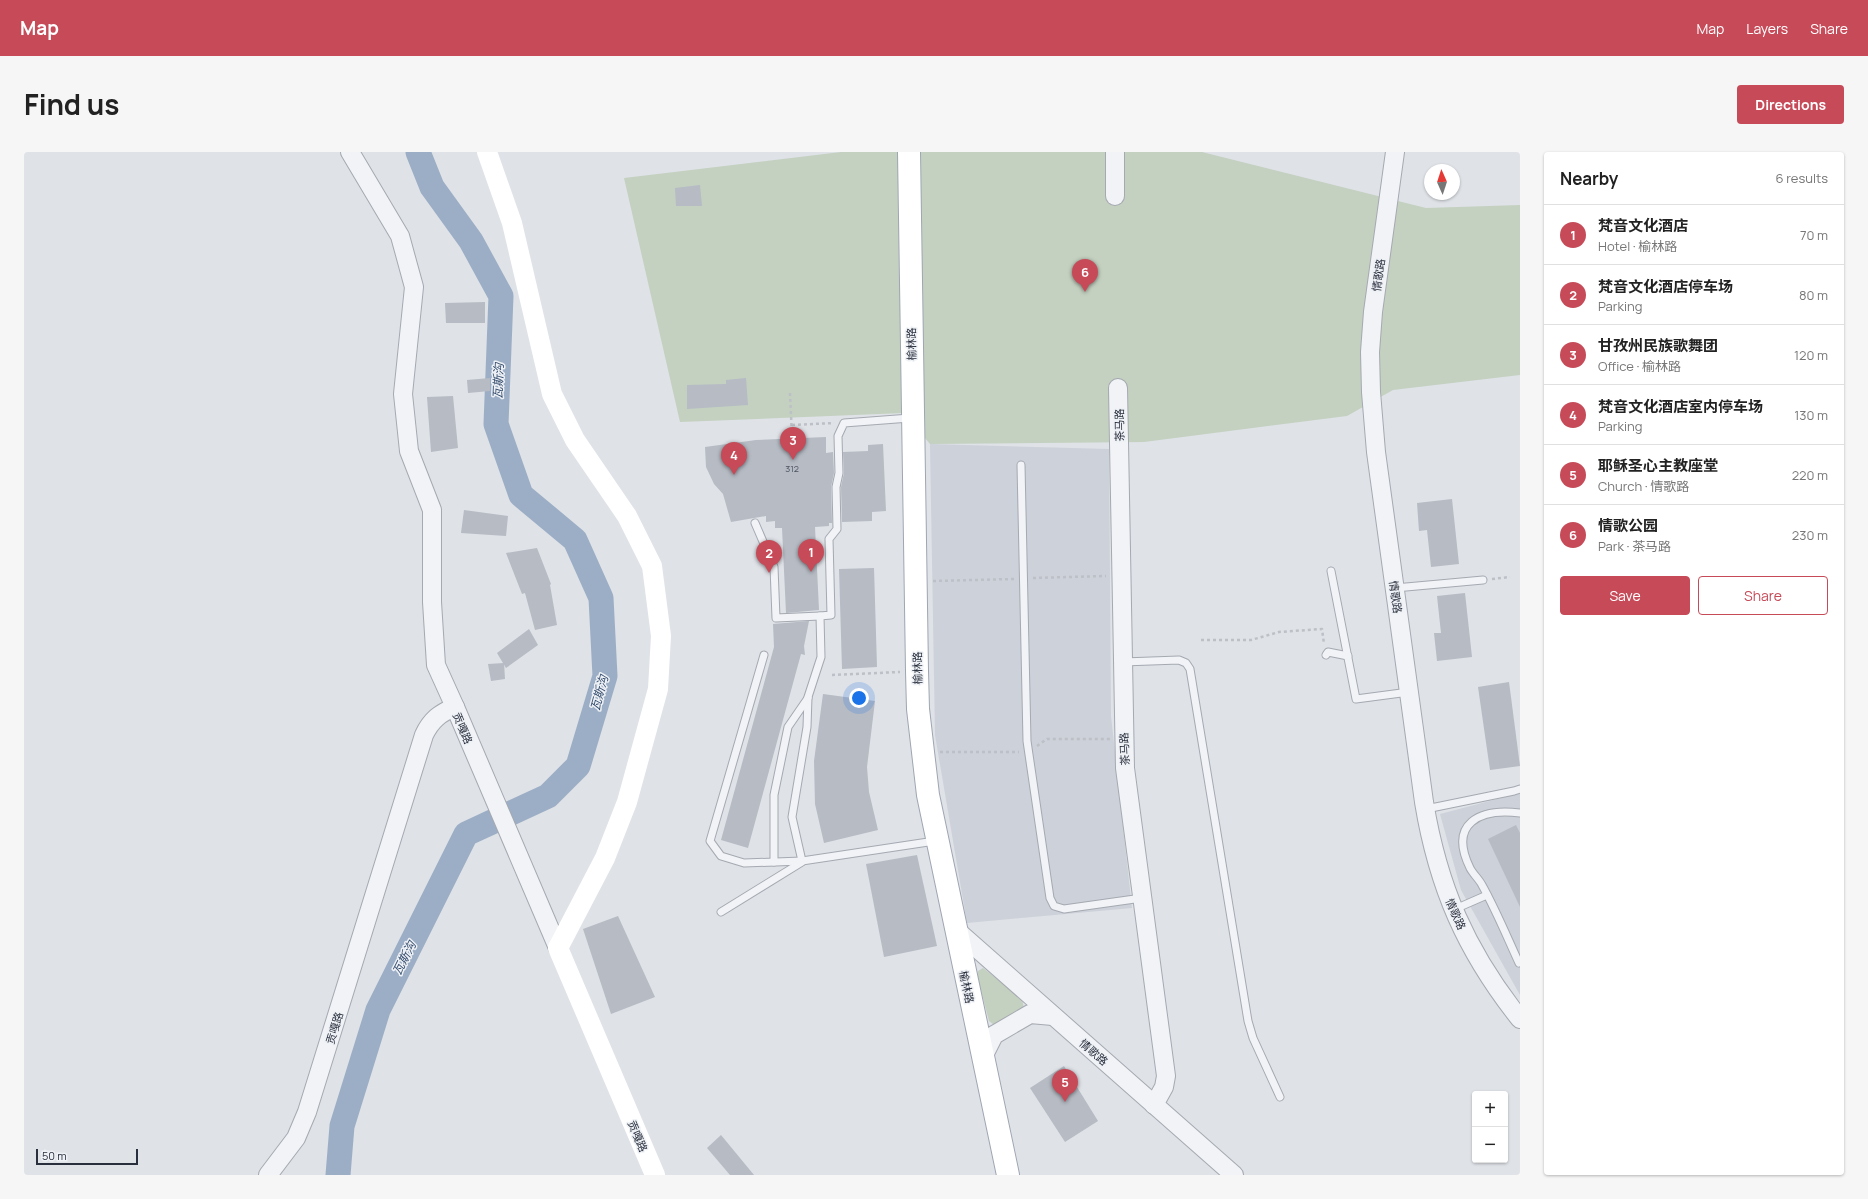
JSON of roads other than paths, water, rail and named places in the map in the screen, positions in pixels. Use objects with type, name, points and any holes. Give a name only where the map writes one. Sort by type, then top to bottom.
[{"type":"main road","points":[[487,152],[512,223],[552,394],[575,440],[627,516],[652,566],[661,636],[658,689],[627,802],[605,858],[558,948]]},
{"type":"main road","name":"榆林路","points":[[909,152],[916,671],[922,752],[936,841],[1008,1175]]},
{"type":"main road","name":"贡嘎路","points":[[558,948],[655,1175]]},
{"type":"street","points":[[350,152],[400,236],[414,287],[403,394],[409,451],[432,510],[432,602],[436,665],[454,707]]},
{"type":"street","points":[[1115,152],[1115,196]]},
{"type":"street","name":"情歌路","points":[[1395,152],[1374,306],[1370,372],[1374,432],[1425,809],[1435,856],[1452,910],[1489,976],[1520,1019]]},
{"type":"street","name":"茶马路","points":[[1118,388],[1122,662],[1127,787],[1165,1065],[1164,1087],[1154,1105]]},
{"type":"street","name":"贡嘎路","points":[[268,1175],[281,1160],[296,1138],[307,1112],[424,735],[434,718],[454,707],[558,948]]},
{"type":"street","name":"情歌路","points":[[955,929],[1234,1175]]},
{"type":"street","points":[[982,1059],[994,1035],[1030,1014],[1054,1016]]},
{"type":"lane","points":[[755,523],[774,567],[776,618],[831,615],[829,539],[837,529],[836,487],[839,473],[838,436],[844,423],[912,418]]},
{"type":"lane","points":[[1021,465],[1027,741],[1050,898],[1054,906],[1064,909],[1142,898]]},
{"type":"lane","points":[[1331,571],[1356,699],[1409,692]]},
{"type":"lane","points":[[1395,588],[1483,580]]},
{"type":"lane","points":[[774,862],[774,795],[788,727],[808,697],[821,657],[820,616]]},
{"type":"lane","points":[[1326,655],[1328,652],[1333,652],[1348,656]]},
{"type":"lane","points":[[764,655],[710,841],[721,856],[744,863],[802,862],[936,841]]},
{"type":"lane","points":[[1122,662],[1179,660],[1186,663],[1190,669],[1248,1021],[1253,1038],[1280,1097]]},
{"type":"lane","points":[[802,862],[792,817],[807,727],[808,697]]},
{"type":"lane","points":[[1425,809],[1514,792],[1520,789]]},
{"type":"lane","points":[[1520,813],[1495,812],[1476,817],[1466,828],[1463,835],[1464,851],[1470,869],[1482,884],[1520,962]]},
{"type":"lane","points":[[721,912],[802,862]]},
{"type":"lane","points":[[1452,910],[1487,895]]},
{"type":"waterway","name":"瓦斯沟","points":[[338,1175],[342,1126],[378,1010],[466,834],[548,796],[578,766],[605,676],[601,598],[575,540],[521,495],[496,424],[501,296],[471,241],[432,187],[418,152]]},
{"type":"place","name":"情歌公园","points":[[1085,292]]},
{"type":"place","name":"甘孜州民族歌舞团","points":[[793,460]]},
{"type":"place","name":"梵音文化酒店室内停车场","points":[[734,475]]},
{"type":"place","name":"梵音文化酒店","points":[[811,572]]},
{"type":"place","name":"梵音文化酒店停车场","points":[[769,573]]},
{"type":"place","name":"耶稣圣心主教座堂","points":[[1065,1102]]}]
